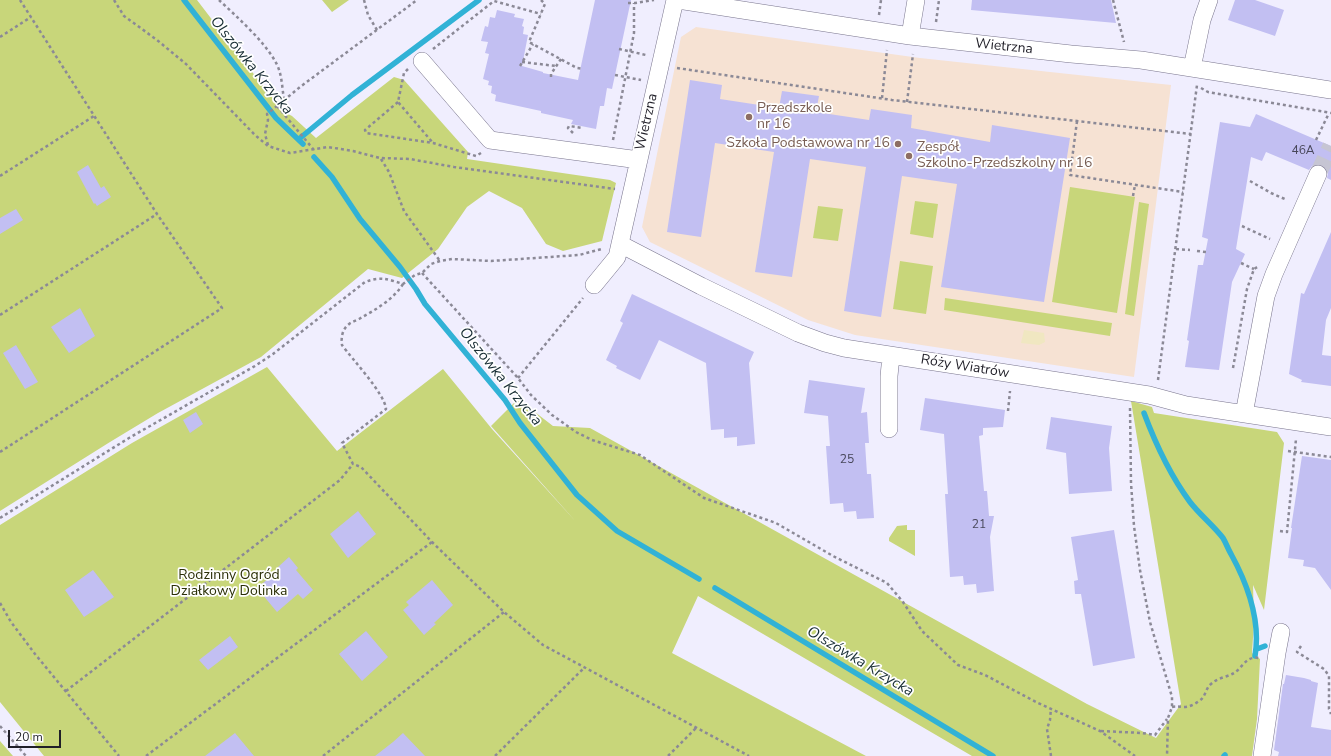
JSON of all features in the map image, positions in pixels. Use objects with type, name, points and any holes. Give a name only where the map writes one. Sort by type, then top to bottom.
[{"type":"street","name":"Wietrzna","points":[[594,285],[617,257],[674,0]]},
{"type":"street","name":"Wietrzna","points":[[678,0],[910,36],[1071,54],[1141,60],[1192,75],[1331,90]]},
{"type":"street","points":[[910,36],[916,0]]},
{"type":"street","points":[[1192,75],[1202,20],[1209,0]]},
{"type":"street","points":[[427,55],[490,140],[639,160]]},
{"type":"street","points":[[1244,414],[1266,296],[1274,274],[1318,174]]},
{"type":"street","name":"Róży Wiatrów","points":[[620,244],[701,286],[805,336],[844,348],[1149,395],[1186,405],[1331,427]]},
{"type":"street","points":[[889,429],[889,376],[891,356]]},
{"type":"street","points":[[1262,756],[1281,632]]},
{"type":"path","points":[[0,452],[208,319],[222,308],[157,214],[20,0]]},
{"type":"path","points":[[114,0],[124,16],[157,40],[186,64],[255,135],[268,146],[290,153],[328,147],[353,151],[380,158],[410,159],[462,168],[632,191]]},
{"type":"path","points":[[219,0],[263,45],[276,62],[282,82],[284,100]]},
{"type":"path","points":[[364,0],[368,15],[377,30]]},
{"type":"path","points":[[268,146],[265,134],[268,120],[267,114],[273,108],[417,0]]},
{"type":"path","points":[[542,0],[545,4],[529,42],[577,68],[583,69]]},
{"type":"path","points":[[628,3],[634,4],[654,0]]},
{"type":"path","points":[[878,19],[881,0]]},
{"type":"path","points":[[936,28],[939,0]]},
{"type":"path","points":[[1113,0],[1124,43]]},
{"type":"path","points":[[427,55],[494,1],[541,14]]},
{"type":"path","points":[[609,156],[634,33],[634,4]]},
{"type":"path","points":[[0,37],[32,17]]},
{"type":"path","points":[[520,66],[533,44]]},
{"type":"path","points":[[619,49],[649,56]]},
{"type":"path","points":[[879,49],[892,51]]},
{"type":"path","points":[[882,98],[887,50]]},
{"type":"path","points":[[906,53],[920,55]]},
{"type":"path","points":[[907,102],[913,54]]},
{"type":"path","points":[[551,77],[561,59]]},
{"type":"path","points":[[522,62],[556,66]]},
{"type":"path","points":[[672,67],[907,102],[1191,134]]},
{"type":"path","points":[[615,75],[633,79]]},
{"type":"path","points":[[1192,75],[1197,85],[1208,92],[1330,113],[1316,140]]},
{"type":"path","points":[[1158,386],[1197,85],[1192,75]]},
{"type":"path","points":[[402,79],[398,102],[365,130],[366,133],[434,143],[468,154]]},
{"type":"path","points":[[398,102],[434,143]]},
{"type":"path","points":[[277,106],[314,150]]},
{"type":"path","points":[[0,176],[94,116]]},
{"type":"path","points":[[1077,121],[1070,175],[1183,192]]},
{"type":"path","points":[[380,158],[389,172],[404,211],[440,261]]},
{"type":"path","points":[[1250,181],[1271,193],[1288,200]]},
{"type":"path","points":[[1133,196],[1135,185]]},
{"type":"path","points":[[0,315],[157,214]]},
{"type":"path","points":[[1242,226],[1271,239]]},
{"type":"path","points":[[620,244],[579,255],[491,261],[452,259],[431,264],[422,273],[415,275],[403,284],[398,292],[377,308],[348,325],[343,330],[341,339],[342,345],[374,386],[386,405],[386,409],[342,443],[353,464],[361,467],[432,542],[504,612],[543,645],[749,756]]},
{"type":"path","points":[[1176,249],[1190,250]]},
{"type":"path","points":[[1197,251],[1206,252]]},
{"type":"path","points":[[1241,263],[1254,269]]},
{"type":"path","points":[[422,273],[518,378],[531,395],[552,415],[576,432],[592,440],[640,455],[704,498],[776,523],[833,556],[887,583],[903,602],[922,630],[958,664],[985,675],[1038,703],[1100,731],[1135,756]]},
{"type":"path","points":[[0,518],[129,438],[255,366],[273,354],[294,336],[365,282],[383,277],[403,284]]},
{"type":"path","points":[[518,378],[594,285]]},
{"type":"path","points":[[1008,410],[1010,386]]},
{"type":"path","points":[[1100,731],[1155,735],[1168,718],[1172,707],[1172,697],[1150,622],[1134,526],[1131,483],[1130,404]]},
{"type":"path","points":[[1280,531],[1287,532],[1296,437]]},
{"type":"path","points":[[1288,451],[1331,457]]},
{"type":"path","points":[[66,691],[340,480],[353,464]]},
{"type":"path","points":[[146,756],[432,542]]},
{"type":"path","points":[[0,603],[11,622],[119,756]]},
{"type":"path","points":[[323,756],[504,612]]},
{"type":"path","points":[[1301,646],[1297,652],[1324,670],[1329,676],[1329,709],[1331,714]]},
{"type":"path","points":[[1172,707],[1185,707],[1193,705],[1201,700],[1212,682],[1234,673],[1242,668],[1244,663],[1252,658],[1257,658]]},
{"type":"path","points":[[494,756],[585,667]]},
{"type":"path","points":[[1051,708],[1050,720],[1047,729],[1051,756]]},
{"type":"path","points":[[1167,756],[1168,718]]},
{"type":"path","points":[[0,726],[26,756]]},
{"type":"path","points":[[668,756],[697,727]]},
{"type":"shaded area","name":"Zespół Szkolno-Przedszkolny nr 16","points":[[696,27],[920,58],[1171,85],[1134,377],[855,335],[808,320],[650,242],[642,227],[681,37]]},
{"type":"green space","points":[[0,0],[197,0],[284,112],[292,116],[316,138],[394,77],[404,80],[468,152],[467,159],[610,180],[616,183],[602,241],[563,251],[546,244],[522,208],[489,191],[467,207],[438,249],[402,278],[368,269],[261,357],[158,413],[0,511]]},
{"type":"green space","points":[[322,0],[349,0],[332,12]]},
{"type":"green space","points":[[1070,187],[1135,197],[1117,313],[1052,302]]},
{"type":"green space","points":[[915,201],[938,204],[933,238],[910,234]]},
{"type":"green space","points":[[1139,202],[1149,204],[1134,316],[1125,314]]},
{"type":"green space","points":[[818,206],[843,209],[838,241],[813,238]]},
{"type":"green space","points":[[900,261],[933,266],[926,314],[893,309]]},
{"type":"green space","points":[[945,298],[1112,323],[1110,336],[944,310]]},
{"type":"green space","name":"Rodzinny Ogród Działkowy Dolinka","points":[[267,367],[337,451],[443,369],[492,429],[577,523],[491,426],[518,399],[553,426],[590,428],[1087,704],[1156,738],[1181,704],[1131,401],[1152,407],[1154,413],[1277,432],[1284,443],[1264,610],[1253,585],[1254,622],[1252,653],[1260,659],[1257,719],[1252,756],[972,756],[698,596],[672,653],[866,756],[44,756],[0,702],[0,525],[132,443]]},
{"type":"green space","points":[[907,525],[907,530],[915,530],[915,556],[889,541],[889,538],[897,526]]},
{"type":"green space","points":[[0,741],[13,756],[0,756]]},
{"type":"sand","points":[[1024,330],[1044,333],[1045,342],[1039,345],[1021,343]]},
{"type":"building","points":[[595,0],[631,0],[612,89],[607,88],[604,106],[600,106],[596,129],[571,124],[573,120],[541,113],[541,111],[495,101],[496,95],[491,93],[492,86],[488,85],[489,81],[483,79],[489,54],[485,53],[488,42],[481,41],[485,26],[488,27],[490,17],[495,18],[497,10],[515,14],[514,17],[524,19],[522,26],[524,27],[523,34],[528,35],[522,66],[543,73],[578,80]]},
{"type":"building","points":[[972,0],[1111,0],[1116,23],[971,10]]},
{"type":"building","points":[[1235,0],[1255,0],[1284,10],[1275,36],[1228,20]]},
{"type":"building","points":[[690,80],[722,85],[720,99],[779,108],[782,91],[819,96],[816,112],[869,120],[871,109],[912,115],[911,128],[990,142],[992,125],[1070,138],[1044,302],[941,287],[957,184],[902,176],[881,317],[844,311],[866,167],[810,159],[792,277],[755,272],[774,152],[715,143],[701,237],[667,232]]},
{"type":"building","points":[[1256,114],[1331,146],[1331,180],[1327,178],[1328,173],[1326,168],[1322,165],[1317,164],[1312,166],[1309,170],[1266,152],[1262,161],[1251,157],[1236,249],[1245,254],[1232,282],[1219,370],[1185,367],[1189,341],[1187,340],[1198,265],[1203,265],[1208,239],[1202,237],[1220,122],[1250,127]]},
{"type":"building","points":[[88,165],[101,188],[104,186],[111,197],[97,206],[95,203],[94,204],[77,172]]},
{"type":"building","points":[[16,209],[23,220],[0,234],[0,218]]},
{"type":"building","points":[[1331,232],[1331,308],[1326,320],[1322,355],[1331,356],[1331,386],[1301,382],[1302,380],[1289,374],[1301,293],[1304,294]]},
{"type":"building","points":[[632,294],[754,352],[749,363],[755,444],[737,446],[737,437],[724,438],[724,429],[711,430],[706,363],[659,340],[640,380],[616,368],[617,366],[606,360],[623,323],[620,321]]},
{"type":"building","points":[[80,308],[95,336],[69,353],[51,327]]},
{"type":"building","points":[[16,345],[38,382],[25,389],[3,353]]},
{"type":"building","points":[[809,380],[865,388],[861,413],[867,412],[869,443],[865,443],[867,474],[871,474],[874,518],[857,519],[856,511],[844,512],[843,503],[830,504],[826,446],[830,446],[828,416],[804,413]]},
{"type":"building","points":[[925,398],[1005,410],[1003,427],[983,428],[983,435],[979,436],[984,491],[987,491],[989,516],[994,516],[990,537],[994,591],[977,593],[976,584],[964,585],[963,576],[950,577],[945,494],[948,494],[944,434],[920,430]]},
{"type":"building","points":[[196,412],[203,424],[190,433],[183,420]]},
{"type":"building","points":[[1051,417],[1112,426],[1109,448],[1112,491],[1069,494],[1066,453],[1046,449]]},
{"type":"building","points":[[1302,456],[1331,460],[1331,590],[1315,568],[1303,566],[1304,560],[1288,558]]},
{"type":"building","points":[[358,511],[376,534],[348,558],[330,534]]},
{"type":"building","points":[[1114,530],[1135,658],[1093,666],[1081,594],[1075,594],[1074,581],[1078,580],[1071,537]]},
{"type":"building","points":[[289,557],[298,568],[296,570],[313,590],[303,599],[298,594],[277,612],[257,588],[280,569],[278,567]]},
{"type":"building","points":[[93,570],[114,597],[84,617],[65,590]]},
{"type":"building","points":[[432,580],[453,605],[424,635],[403,610],[409,605],[406,602]]},
{"type":"building","points":[[366,631],[388,657],[362,681],[339,654]]},
{"type":"building","points":[[230,636],[238,647],[208,670],[199,660]]},
{"type":"building","points":[[1286,675],[1304,678],[1318,683],[1311,727],[1331,730],[1331,756],[1278,756],[1279,752],[1274,750],[1283,684]]},
{"type":"building","points":[[235,733],[254,756],[205,756]]},
{"type":"building","points":[[403,733],[425,756],[375,756],[393,742]]},
{"type":"waterway","name":"Olszówka Krzycka","points":[[184,0],[276,118],[303,144]]},
{"type":"waterway","points":[[299,139],[352,95],[479,0]]},
{"type":"waterway","name":"Olszówka Krzycka","points":[[314,157],[332,177],[360,219],[400,267],[425,304],[505,400],[520,423],[577,495],[617,531],[699,579]]},
{"type":"waterway","points":[[1144,413],[1153,437],[1176,481],[1194,507],[1223,538],[1243,578],[1255,616],[1255,656]]},
{"type":"waterway","name":"Olszówka Krzycka","points":[[715,588],[993,756]]},
{"type":"waterway","points":[[1257,649],[1265,646]]},
{"type":"tunnel","points":[[1318,174],[1331,146]]},
{"type":"place","name":"Przedszkole nr 16","points":[[749,117]]},
{"type":"place","name":"Szkoła Podstawowa nr 16","points":[[898,144]]},
{"type":"place","name":"Zespół Szkolno-Przedszkolny nr 16","points":[[909,156]]}]
